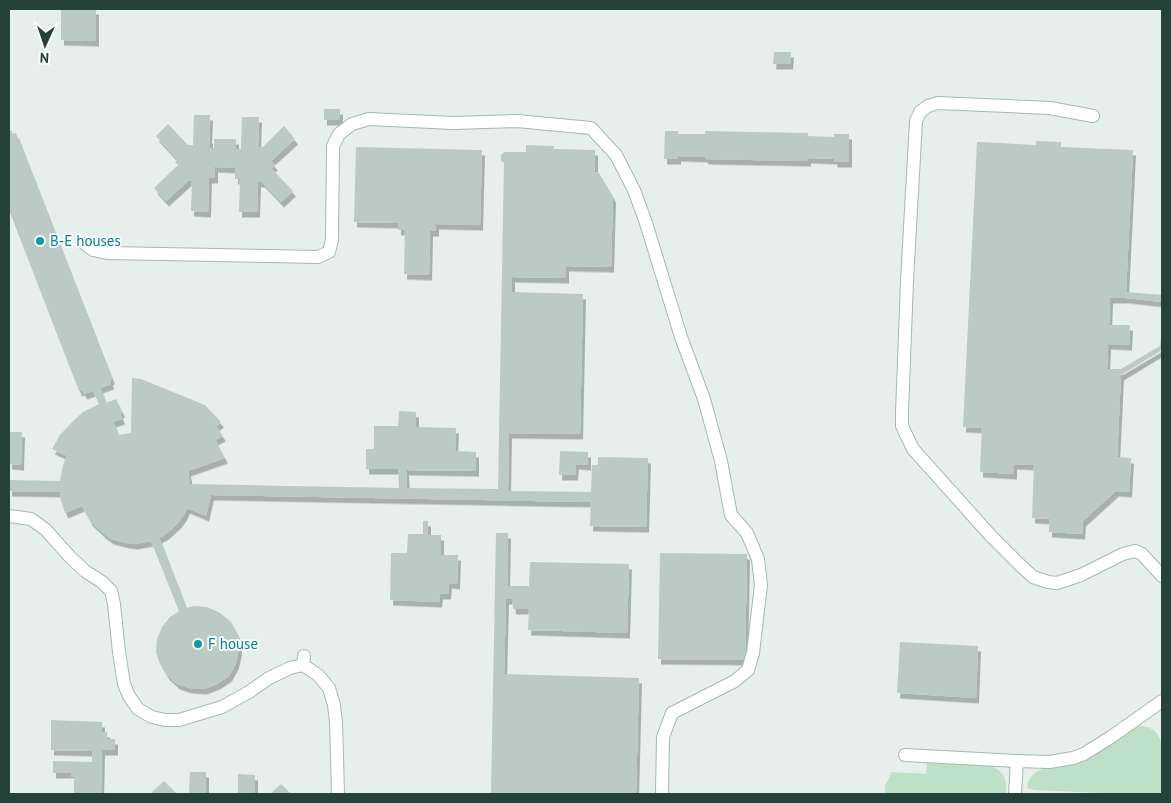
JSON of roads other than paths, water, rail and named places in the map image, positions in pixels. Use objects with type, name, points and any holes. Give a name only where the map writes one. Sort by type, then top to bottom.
[{"type":"lane","points":[[1093,116],[1050,108],[938,103],[928,106],[920,112],[916,121],[912,176],[902,426],[913,449],[990,535],[1033,576],[1048,582],[1057,583],[1081,575],[1123,554],[1135,551],[1142,554],[1162,576]]},
{"type":"lane","points":[[85,244],[93,250],[107,253],[318,256],[329,252],[332,240],[333,146],[339,134],[352,124],[369,119],[453,123],[517,121],[592,128],[616,155],[634,190],[681,337],[704,399],[721,461],[732,515],[747,533],[758,559],[761,584],[753,652],[748,670],[736,681],[672,713],[664,737],[662,794]]},
{"type":"lane","points":[[9,516],[31,519],[46,530],[70,557],[111,591],[118,652],[124,684],[129,696],[138,709],[152,717],[165,720],[179,720],[222,707],[303,660],[329,688],[334,705],[338,794]]},
{"type":"lane","points":[[905,755],[1049,762],[1073,758],[1084,754],[1160,708]]},
{"type":"lane","points":[[1015,794],[1017,761]]},
{"type":"place","name":"B-E houses","points":[[40,241]]},
{"type":"place","name":"F house","points":[[198,644]]}]
